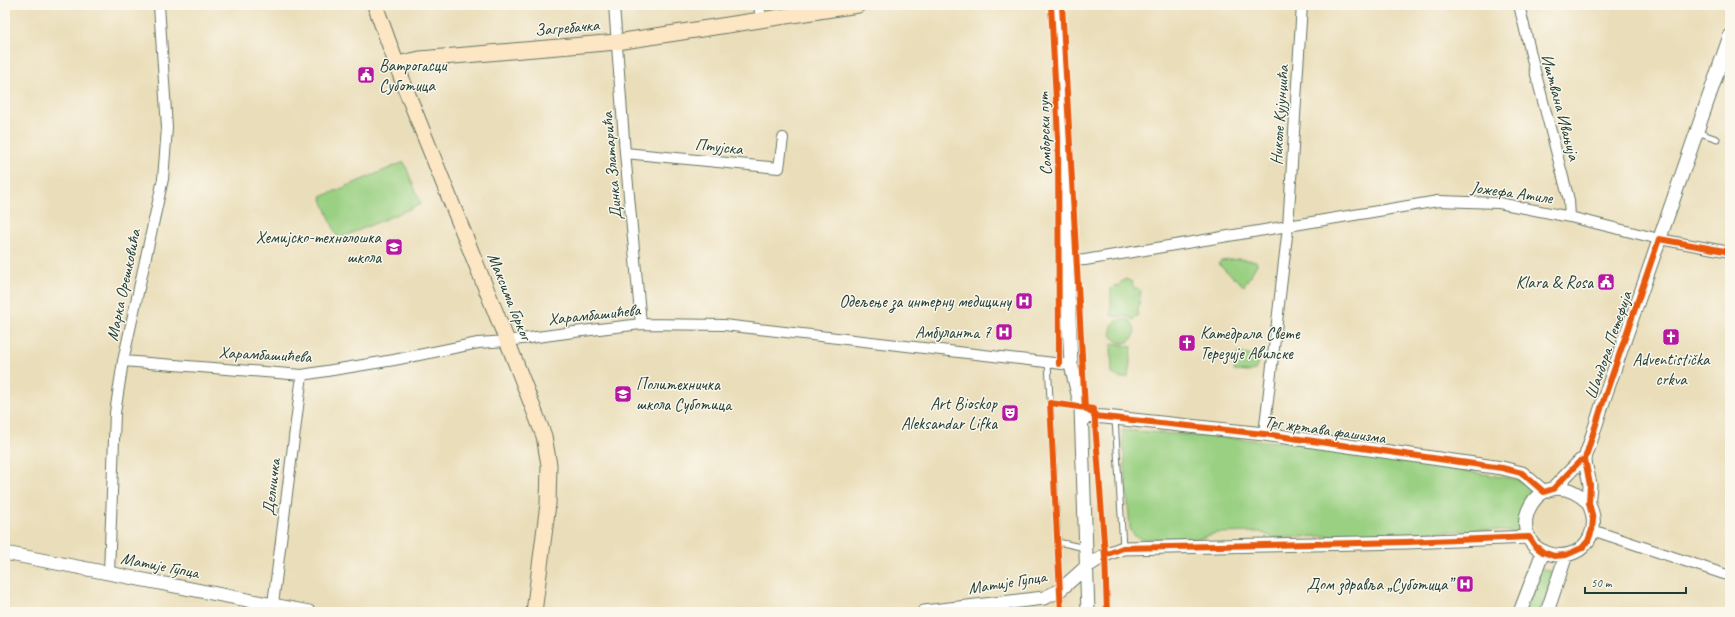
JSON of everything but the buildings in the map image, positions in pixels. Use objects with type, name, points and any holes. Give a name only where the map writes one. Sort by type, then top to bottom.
[{"type":"main road","name":"Максима Горког","points":[[375,5],[406,90],[508,341],[544,436],[549,465],[548,504],[534,612]]},
{"type":"main road","name":"Загребачка","points":[[397,64],[420,59],[617,42],[760,12],[858,5]]},
{"type":"street","name":"Марка Орешковића","points":[[109,573],[115,413],[123,361],[163,179],[167,128],[159,5]]},
{"type":"street","name":"Динка Златарића","points":[[614,5],[625,153],[641,324]]},
{"type":"street","name":"Сомборски пут","points":[[1056,5],[1067,261]]},
{"type":"street","name":"Николе Кујунџића","points":[[1264,434],[1288,227],[1302,5]]},
{"type":"street","name":"Иштвана Ивањија","points":[[1520,5],[1534,68],[1569,200],[1570,217]]},
{"type":"street","name":"Шандора Петефија","points":[[1592,530],[1593,518],[1589,503],[1590,485],[1585,460],[1604,399],[1730,36]]},
{"type":"street","name":"Птујска","points":[[625,153],[779,168],[783,138]]},
{"type":"street","name":"Јожефа Атиле","points":[[1288,227],[1438,201],[1499,203],[1570,217],[1659,239],[1730,252]]},
{"type":"street","points":[[1088,612],[1082,416],[1071,365],[1067,261],[1085,260],[1288,227]]},
{"type":"street","name":"Харамбашићева","points":[[123,361],[302,375],[378,363],[478,343],[508,341],[641,324],[724,325],[1071,365]]},
{"type":"street","name":"Делничка","points":[[273,604],[302,375]]},
{"type":"street","name":"Трг жртава фашизма","points":[[1082,416],[1115,418],[1264,434],[1502,468],[1522,473],[1548,490]]},
{"type":"street","points":[[1585,460],[1580,461],[1548,490],[1535,498],[1527,511],[1526,527],[1529,537],[1535,546],[1543,552],[1554,556],[1566,556],[1582,548],[1588,541],[1592,530],[1730,576]]},
{"type":"street","points":[[1548,490],[1563,488],[1573,491],[1589,503]]},
{"type":"street","points":[[1086,567],[1105,556],[1124,548],[1407,542],[1529,537]]},
{"type":"street","points":[[1520,612],[1543,552]]},
{"type":"street","name":"Матије Гупца","points":[[5,553],[309,612]]},
{"type":"street","points":[[1547,612],[1566,556]]},
{"type":"street","name":"Матије Гупца","points":[[924,612],[1044,598],[1059,592],[1086,567]]},
{"type":"lane","points":[[1696,132],[1717,139]]},
{"type":"lane","points":[[1048,363],[1058,542],[1086,548]]},
{"type":"lane","points":[[1115,418],[1124,548]]},
{"type":"green space","points":[[404,162],[421,204],[338,239],[321,197]]},
{"type":"green space","points":[[1239,259],[1256,261],[1257,264],[1244,286],[1218,264],[1221,261]]},
{"type":"green space","points":[[1126,279],[1132,282],[1134,288],[1138,288],[1141,291],[1137,317],[1133,320],[1124,316],[1111,315],[1111,289],[1115,285],[1119,286],[1121,282]]},
{"type":"green space","points":[[1123,319],[1132,322],[1135,331],[1132,340],[1123,343],[1114,340],[1111,331],[1114,322]]},
{"type":"green space","points":[[1113,343],[1132,347],[1128,377],[1120,378],[1112,374],[1111,346]]},
{"type":"green space","points":[[1238,353],[1251,356],[1256,359],[1258,365],[1255,370],[1248,372],[1234,371]]},
{"type":"green space","points":[[1122,430],[1306,444],[1519,480],[1534,487],[1536,494],[1522,532],[1482,530],[1274,538],[1260,532],[1216,533],[1201,538],[1141,539],[1135,536],[1130,529]]},
{"type":"green space","points":[[1542,568],[1554,573],[1541,612],[1525,612]]},
{"type":"cycle path","points":[[1051,5],[1058,138],[1059,364]]},
{"type":"cycle path","points":[[1062,5],[1085,408],[1090,412]]},
{"type":"cycle path","points":[[1105,555],[1123,548],[1407,542],[1529,537],[1535,546],[1543,552],[1554,556],[1566,555],[1582,548],[1588,541],[1592,530],[1593,519],[1589,503],[1590,485],[1585,459],[1659,239],[1730,252]]},
{"type":"cycle path","points":[[1061,612],[1050,403],[1094,409],[1105,555],[1107,612]]},
{"type":"cycle path","points":[[1094,416],[1264,434],[1502,468],[1522,473],[1544,492],[1553,489],[1580,461],[1585,459]]},
{"type":"place","name":"Ватрогасци Суботица","points":[[366,75]]},
{"type":"place","name":"Хемијско-технолошка школа","points":[[394,247]]},
{"type":"place","name":"Klara & Rosa","points":[[1606,282]]},
{"type":"place","name":"Одељење за интерну медицину","points":[[1024,301]]},
{"type":"place","name":"Амбуланта 7","points":[[1004,332]]},
{"type":"place","name":"Adventistička crkva","points":[[1671,337]]},
{"type":"place","name":"Катедрала Свете Терезије Авилске","points":[[1187,343]]},
{"type":"place","name":"Политехничка школа Суботица","points":[[623,394]]},
{"type":"place","name":"Art Bioskop Aleksandar Lifka","points":[[1010,413]]},
{"type":"place","name":"Дом здравља „Суботица”","points":[[1465,584]]}]
